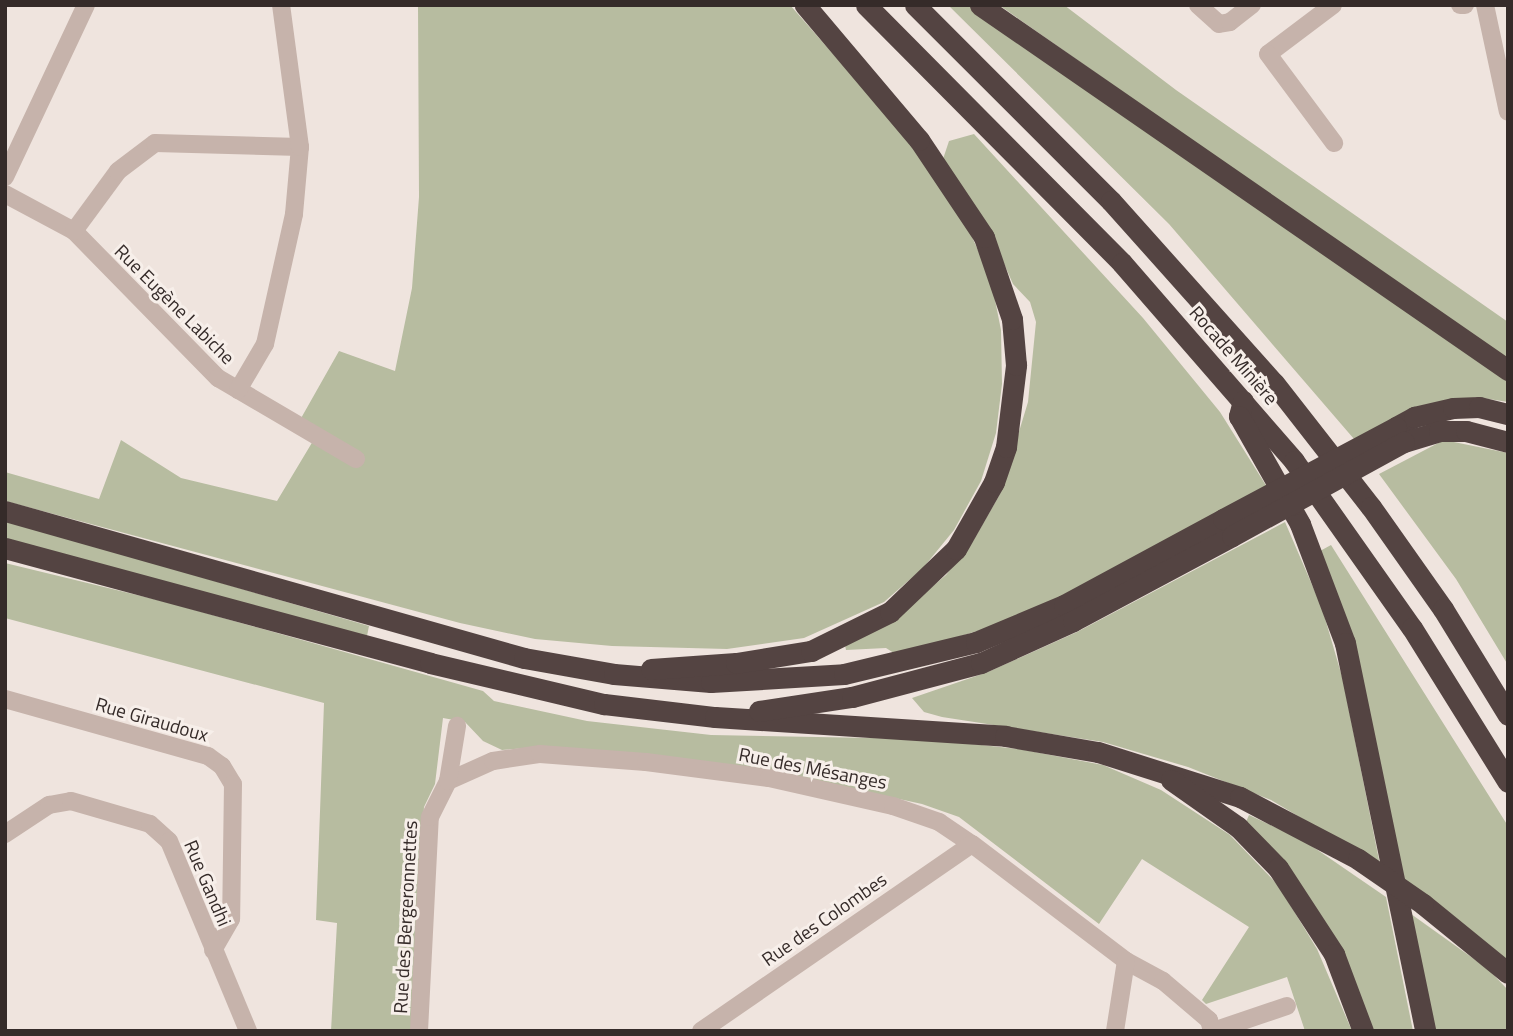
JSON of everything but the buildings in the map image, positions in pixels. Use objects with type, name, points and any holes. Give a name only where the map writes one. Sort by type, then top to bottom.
[{"type":"highway","points":[[614,674],[685,664],[777,658],[811,650],[881,617],[922,584],[956,549],[988,493],[1006,447],[1016,365],[1012,319],[984,237],[919,140],[805,5]]},
{"type":"highway","name":"Rocade Minière","points":[[866,5],[1039,175],[1243,401],[1349,535],[1508,782]]},
{"type":"highway","name":"Rocade Minière","points":[[915,5],[1111,201],[1274,383],[1379,518],[1508,715]]},
{"type":"highway","points":[[980,5],[1508,370]]},
{"type":"highway","points":[[1243,401],[1239,416],[1300,524],[1345,643],[1425,1031]]},
{"type":"highway","points":[[715,717],[852,697],[981,663],[1073,621],[1227,528],[1400,434],[1414,417],[1454,408],[1479,407],[1508,414]]},
{"type":"highway","points":[[1400,434],[1466,431],[1508,442]]},
{"type":"highway","points":[[5,511],[523,658],[614,674],[711,682],[785,681],[904,662],[1018,626],[1227,528]]},
{"type":"highway","points":[[5,548],[554,694],[715,717],[1005,736],[1098,751],[1268,808],[1358,859],[1423,904],[1508,973]]},
{"type":"highway","points":[[1152,767],[1238,827],[1278,868],[1334,954],[1363,1031]]},
{"type":"street","points":[[5,177],[86,5]]},
{"type":"street","points":[[238,390],[265,344],[295,214],[300,147],[281,5]]},
{"type":"street","points":[[1198,5],[1219,24],[1230,22],[1252,5]]},
{"type":"street","points":[[1333,5],[1268,54],[1334,143]]},
{"type":"street","points":[[1485,5],[1508,112]]},
{"type":"street","points":[[74,231],[118,171],[155,143],[300,147]]},
{"type":"street","name":"Rue Eugène Labiche","points":[[5,194],[74,231],[218,378],[356,459]]},
{"type":"street","name":"Rue Giraudoux","points":[[5,699],[208,756],[222,766],[233,784],[231,919],[214,950]]},
{"type":"street","name":"Rue des Bergeronnettes","points":[[419,1031],[430,817],[436,797],[449,781],[457,726]]},
{"type":"street","name":"Rue des Mésanges","points":[[449,781],[514,757],[646,762],[847,793],[939,822],[1126,961],[1163,981],[1209,1020],[1212,1031]]},
{"type":"street","name":"Rue Gandhi","points":[[5,834],[49,805],[71,801],[150,824],[169,841],[248,1031]]},
{"type":"street","name":"Rue des Colombes","points":[[701,1031],[972,844]]},
{"type":"street","points":[[1115,1031],[1126,961]]},
{"type":"street","points":[[1212,1031],[1287,1006]]},
{"type":"green space","points":[[398,5],[790,5],[927,161],[966,223],[991,280],[1001,330],[1002,384],[996,433],[981,481],[954,530],[923,568],[884,602],[804,638],[727,649],[612,646],[535,639],[460,623],[5,501],[5,472],[99,499],[121,440],[181,478],[277,501],[319,431],[300,420],[339,351],[395,371],[412,288],[419,197],[418,7]]},
{"type":"green space","points":[[948,5],[970,5],[1508,382],[1508,402],[1476,397],[1354,439],[1169,224]]},
{"type":"green space","points":[[999,5],[1064,5],[1176,90],[1508,322],[1508,362]]},
{"type":"green space","points":[[974,134],[1143,318],[1220,412],[1267,487],[1018,619],[897,655],[886,648],[846,650],[845,645],[907,608],[946,575],[973,541],[1000,494],[1028,402],[1036,322],[1030,302],[1013,284],[991,234],[943,159],[949,141]]},
{"type":"green space","points":[[1444,440],[1508,453],[1508,665],[1456,579],[1379,474]]},
{"type":"green space","points":[[5,520],[369,626],[367,636],[5,539]]},
{"type":"green space","points":[[1285,522],[1322,608],[1343,680],[1380,865],[1271,800],[1188,767],[1103,742],[942,717],[924,712],[912,698],[988,672],[1077,632]]},
{"type":"green space","points":[[1331,545],[1508,826],[1508,964],[1405,883],[1357,666],[1320,551]]},
{"type":"green space","points":[[5,563],[170,603],[483,691],[494,701],[587,721],[711,735],[927,739],[1019,749],[1103,765],[1161,790],[1230,835],[1278,885],[1317,949],[1352,1031],[1305,1031],[1287,977],[1206,1004],[1202,1000],[1249,927],[1142,859],[1099,924],[959,817],[922,804],[771,771],[538,747],[502,750],[483,741],[465,722],[443,718],[435,784],[424,807],[411,1031],[331,1031],[337,923],[316,920],[324,703],[5,618]]},
{"type":"green space","points":[[1249,815],[1303,840],[1386,897],[1413,1031],[1370,1031],[1246,822]]},
{"type":"green space","points":[[1411,914],[1488,969],[1508,990],[1508,1031],[1433,1031]]}]
